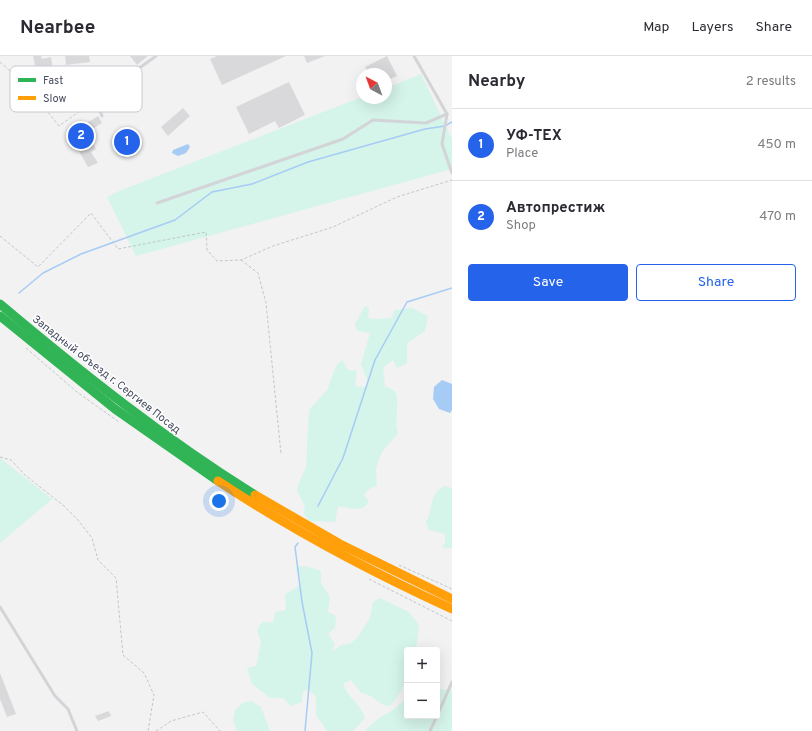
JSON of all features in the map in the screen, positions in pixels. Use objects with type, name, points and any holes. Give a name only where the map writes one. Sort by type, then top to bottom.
[{"type":"main road","name":"Западный объезд г. Сергиев Посад","points":[[0,304],[119,401],[164,435],[227,477],[308,527],[414,582],[452,599]]},
{"type":"main road","name":"Западный объезд г. Сергиев Посад","points":[[0,316],[114,409],[223,485],[306,536],[409,590],[452,609]]},
{"type":"lane","points":[[142,66],[156,56]]},
{"type":"lane","points":[[414,56],[447,114],[442,144],[452,173]]},
{"type":"lane","points":[[101,112],[102,116]]},
{"type":"lane","points":[[157,203],[343,139],[374,120],[426,123],[447,114]]},
{"type":"lane","points":[[0,607],[55,696],[68,709],[77,731]]},
{"type":"lane","points":[[440,709],[452,682]]},
{"type":"lane","points":[[430,731],[436,719]]},
{"type":"path","points":[[0,62],[10,71]]},
{"type":"path","points":[[48,112],[59,126],[79,112]]},
{"type":"path","points":[[0,236],[38,267],[91,213],[118,249],[206,232],[206,250],[217,261],[241,260],[273,246],[333,227],[397,197],[452,180]]},
{"type":"path","points":[[241,260],[258,273],[266,302],[281,454]]},
{"type":"path","points":[[0,458],[11,460],[25,475],[64,506],[78,520],[92,538],[98,560],[116,578],[123,655],[144,673],[154,695],[148,731]]},
{"type":"path","points":[[394,563],[452,589]]},
{"type":"path","points":[[156,731],[171,722],[203,712],[220,731]]},
{"type":"green space","points":[[421,74],[452,139],[452,169],[136,256],[107,197],[119,191],[356,99],[356,104],[392,104],[392,86]]},
{"type":"green space","points":[[365,306],[369,308],[368,317],[372,319],[391,318],[395,310],[412,308],[428,316],[425,331],[407,343],[407,363],[397,368],[393,360],[383,367],[385,386],[395,391],[397,396],[396,422],[398,433],[382,452],[376,468],[377,486],[369,489],[364,495],[369,502],[363,508],[354,509],[338,506],[335,522],[309,521],[304,514],[305,506],[297,491],[306,467],[309,410],[327,390],[336,366],[342,360],[348,370],[357,371],[355,386],[365,387],[368,383],[361,364],[370,333],[357,331],[355,324]]},
{"type":"green space","points":[[0,458],[52,499],[0,543]]},
{"type":"green space","points":[[444,486],[452,488],[452,548],[442,548],[445,543],[445,534],[429,530],[426,522],[435,494]]},
{"type":"green space","points":[[306,566],[321,571],[321,583],[330,597],[328,612],[336,616],[335,628],[328,634],[335,644],[332,652],[341,645],[349,644],[356,639],[370,618],[373,602],[380,598],[409,612],[419,625],[416,647],[404,647],[404,683],[396,699],[390,706],[381,703],[369,695],[361,693],[351,680],[343,684],[345,689],[361,709],[365,718],[353,731],[327,731],[316,715],[316,698],[309,689],[303,692],[302,702],[291,706],[283,698],[270,698],[252,684],[247,668],[256,666],[261,642],[257,630],[262,622],[273,622],[275,612],[286,610],[285,594],[298,587],[301,580],[295,567]]},
{"type":"green space","points":[[440,689],[452,691],[452,731],[364,731],[379,718],[393,710],[404,701],[404,719],[440,719]]},
{"type":"green space","points":[[251,701],[261,707],[270,731],[237,731],[233,721],[235,710],[244,702]]},
{"type":"water","points":[[188,144],[190,147],[186,153],[178,156],[172,153],[173,150]]},
{"type":"water","points":[[442,380],[452,384],[452,410],[450,413],[439,409],[433,399],[434,387]]},
{"type":"building","points":[[33,56],[41,56],[42,59],[51,57],[52,66],[35,66]]},
{"type":"building","points":[[65,56],[89,56],[90,62],[66,65]]},
{"type":"building","points":[[130,56],[148,56],[137,65]]},
{"type":"building","points":[[217,56],[286,56],[222,85],[210,59]]},
{"type":"building","points":[[304,56],[325,56],[307,63]]},
{"type":"building","points":[[387,56],[397,76],[392,78],[392,68],[365,67]]},
{"type":"building","points":[[289,82],[305,115],[279,128],[275,121],[249,134],[236,107]]},
{"type":"building","points":[[183,108],[190,116],[168,136],[161,127]]},
{"type":"building","points":[[98,116],[102,123],[81,136],[87,146],[92,142],[96,149],[91,152],[98,163],[88,167],[69,134]]},
{"type":"building","points":[[132,135],[135,139],[121,149],[118,144]]},
{"type":"building","points":[[0,673],[16,714],[7,717],[0,699]]},
{"type":"building","points":[[109,711],[111,716],[98,721],[95,716]]},
{"type":"waterway","points":[[19,293],[43,273],[81,254],[175,220],[212,192],[252,184],[308,162],[425,129],[445,126],[452,122]]},
{"type":"waterway","points":[[318,506],[343,458],[375,360],[407,302],[452,288]]},
{"type":"waterway","points":[[298,543],[295,547],[302,602],[312,653],[305,731]]},
{"type":"traffic: fast","points":[[0,304],[93,380],[156,428],[255,495]]},
{"type":"traffic: fast","points":[[0,316],[115,409],[218,481]]},
{"type":"traffic: slow","points":[[218,481],[332,550],[452,609]]},
{"type":"traffic: slow","points":[[255,495],[340,544],[452,599]]},
{"type":"place","name":"Автопрестиж","points":[[81,136]]},
{"type":"place","name":"УФ-ТЕХ","points":[[127,142]]}]
